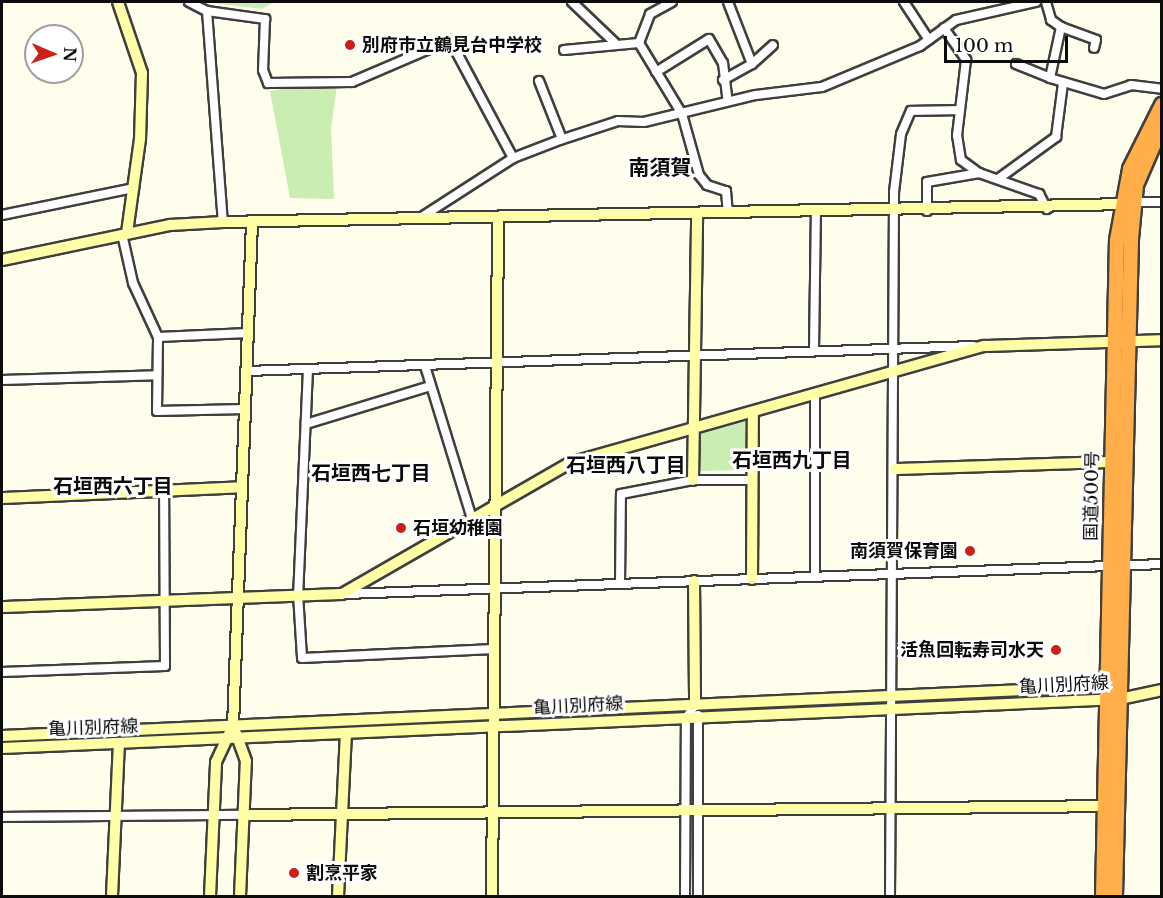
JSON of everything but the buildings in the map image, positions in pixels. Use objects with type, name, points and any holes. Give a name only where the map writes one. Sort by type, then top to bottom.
[{"type":"highway","name":"国道500号","points":[[1116,565],[1111,462],[1128,204],[1138,146],[1161,105]]},
{"type":"highway","name":"国道500号","points":[[1128,204],[1161,125]]},
{"type":"highway","name":"国道500号","points":[[1115,897],[1111,806],[1120,338]]},
{"type":"highway","name":"国道500号","points":[[1103,897],[1111,806]]},
{"type":"street","points":[[118,2],[142,73],[134,188],[124,233],[130,274],[158,337],[157,411],[245,409]]},
{"type":"street","points":[[189,2],[207,10],[265,19],[263,70],[268,83],[352,82],[450,40],[513,158]]},
{"type":"street","points":[[572,2],[615,44]]},
{"type":"street","points":[[639,43],[650,15],[672,2]]},
{"type":"street","points":[[728,2],[752,64]]},
{"type":"street","points":[[904,2],[928,40]]},
{"type":"street","points":[[419,219],[513,158],[562,139],[618,121],[682,114],[729,101],[838,82],[928,40],[944,28],[973,14],[1036,2]]},
{"type":"street","points":[[1046,2],[1052,20],[1061,27],[1096,40],[1094,48]]},
{"type":"street","points":[[207,10],[223,222]]},
{"type":"street","points":[[1050,78],[1061,27]]},
{"type":"street","points":[[944,28],[966,60],[959,110],[961,160],[979,173],[1039,194],[1047,209]]},
{"type":"street","points":[[656,72],[709,39],[723,63],[723,80],[729,101]]},
{"type":"street","points":[[564,50],[639,43]]},
{"type":"street","points":[[639,43],[682,114],[691,161],[706,185],[726,191],[728,213]]},
{"type":"street","points":[[723,80],[752,64],[773,45]]},
{"type":"street","points":[[1016,64],[1063,83],[1104,94],[1131,85],[1161,89]]},
{"type":"street","points":[[539,81],[562,139]]},
{"type":"street","points":[[998,179],[1056,137],[1063,83]]},
{"type":"street","points":[[890,897],[897,211],[900,143],[910,113],[959,110]]},
{"type":"street","points":[[927,211],[927,182],[979,173]]},
{"type":"street","points":[[2,215],[134,188]]},
{"type":"street","points":[[2,260],[124,233],[223,222],[1047,209],[1161,202]]},
{"type":"street","points":[[814,350],[816,212]]},
{"type":"street","points":[[693,480],[697,214]]},
{"type":"street","points":[[492,897],[498,218]]},
{"type":"street","points":[[240,897],[246,761],[233,738],[233,726],[252,222]]},
{"type":"street","points":[[158,337],[248,333]]},
{"type":"street","points":[[247,371],[984,346],[1120,338],[1161,340]]},
{"type":"street","points":[[342,594],[570,463],[693,431],[984,346]]},
{"type":"street","points":[[425,366],[472,519]]},
{"type":"street","points":[[308,369],[298,594],[302,658],[494,649]]},
{"type":"street","points":[[2,380],[157,375]]},
{"type":"street","points":[[306,424],[430,386]]},
{"type":"street","points":[[815,396],[815,577]]},
{"type":"street","points":[[752,579],[753,414]]},
{"type":"street","points":[[894,469],[1111,462]]},
{"type":"street","points":[[620,584],[621,494],[693,480],[751,480]]},
{"type":"street","points":[[2,498],[242,488]]},
{"type":"street","points":[[2,672],[165,666],[168,601],[164,492]]},
{"type":"street","points":[[2,607],[298,594],[494,589],[1161,564]]},
{"type":"street","points":[[694,581],[695,705],[699,718],[698,897]]},
{"type":"street","name":"亀川別府線","points":[[2,748],[892,709],[1161,690]]},
{"type":"street","name":"亀川別府線","points":[[2,736],[892,696],[1113,693]]},
{"type":"street","points":[[685,897],[686,718],[695,705]]},
{"type":"street","points":[[338,897],[346,733]]},
{"type":"street","points":[[210,897],[216,762],[233,738]]},
{"type":"street","points":[[111,897],[119,743]]},
{"type":"street","points":[[2,817],[1111,806]]},
{"type":"green space","points":[[205,2],[274,2],[262,9]]},
{"type":"green space","points":[[315,84],[337,85],[331,129],[334,199],[290,198],[270,91]]},
{"type":"green space","points":[[748,421],[745,470],[698,471],[699,434]]},
{"type":"place","name":"別府市立鶴見台中学校","points":[[350,45]]},
{"type":"place","name":"石垣幼稚園","points":[[401,528]]},
{"type":"place","name":"南須賀保育園","points":[[970,551]]},
{"type":"place","name":"活魚回転寿司水天","points":[[1056,650]]},
{"type":"place","name":"割烹平家","points":[[294,873]]},
{"type":"district","name":"南須賀","points":[[660,168]]},
{"type":"district","name":"石垣西九丁目","points":[[792,460]]},
{"type":"district","name":"石垣西八丁目","points":[[626,465]]},
{"type":"district","name":"石垣西七丁目","points":[[371,473]]},
{"type":"district","name":"石垣西六丁目","points":[[113,486]]}]
